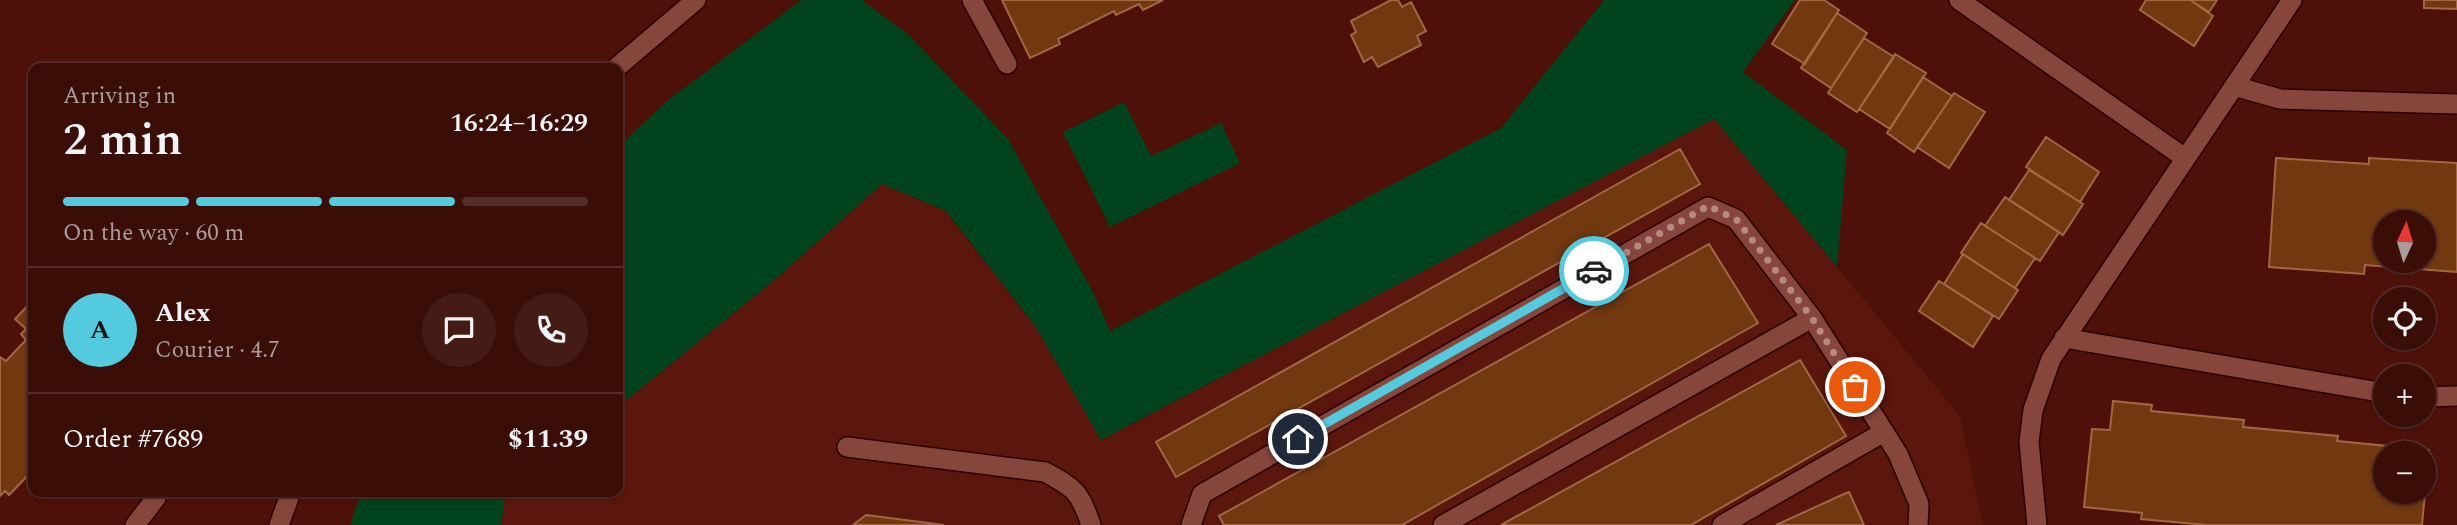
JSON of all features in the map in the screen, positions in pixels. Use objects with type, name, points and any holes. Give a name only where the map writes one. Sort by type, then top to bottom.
[{"type":"street","points":[[621,63],[696,0]]},
{"type":"street","points":[[972,0],[1007,64]]},
{"type":"street","points":[[1959,0],[2185,158]]},
{"type":"street","points":[[2037,525],[2029,442],[2033,410],[2051,359],[2292,0]]},
{"type":"street","points":[[2234,86],[2280,99],[2457,104]]},
{"type":"street","points":[[1191,525],[1202,494],[1708,206],[1736,219],[1812,318],[1898,454],[1919,504],[1918,525]]},
{"type":"street","points":[[1443,525],[1812,318]]},
{"type":"street","points":[[2064,338],[2373,391]]},
{"type":"street","points":[[2436,397],[2457,396]]},
{"type":"street","points":[[1722,525],[1884,432]]},
{"type":"street","points":[[847,447],[1045,472],[1071,486],[1085,506],[1091,525]]},
{"type":"street","points":[[135,525],[156,497]]},
{"type":"street","points":[[279,525],[289,497]]},
{"type":"shaded area","points":[[1714,118],[1960,416],[1983,525],[501,525],[505,497],[623,497],[623,403],[778,277],[882,184],[945,211],[1035,326],[1102,440]]},
{"type":"green space","points":[[801,0],[862,0],[909,35],[1008,139],[1093,292],[1110,331],[1501,128],[1604,0],[1795,0],[1743,72],[1847,150],[1837,267],[1714,119],[1101,440],[1035,326],[946,211],[882,184],[778,277],[623,403],[623,142],[667,101]]},
{"type":"green space","points":[[1124,102],[1151,156],[1221,123],[1240,163],[1110,227],[1063,132]]},
{"type":"green space","points":[[360,497],[505,497],[501,525],[350,525]]},
{"type":"building","points":[[1002,0],[1163,0],[1143,10],[1139,4],[1116,15],[1114,11],[1058,39],[1060,44],[1030,58]]},
{"type":"building","points":[[1391,0],[1398,0],[1402,7],[1411,2],[1426,31],[1417,36],[1421,45],[1378,67],[1372,57],[1364,62],[1351,35],[1356,32],[1351,21]]},
{"type":"building","points":[[1800,0],[1824,0],[1839,10],[1805,64],[1772,44]]},
{"type":"building","points":[[2146,0],[2190,0],[2213,16],[2194,46],[2140,10]]},
{"type":"building","points":[[2190,0],[2217,0],[2209,12]]},
{"type":"building","points":[[2424,0],[2457,0],[2457,9],[2424,8]]},
{"type":"building","points":[[1837,13],[1867,33],[1831,88],[1801,68]]},
{"type":"building","points":[[1864,38],[1894,57],[1857,112],[1828,93]]},
{"type":"building","points":[[1895,54],[1926,73],[1890,129],[1859,109]]},
{"type":"building","points":[[1923,77],[1952,96],[1914,152],[1887,133]]},
{"type":"building","points":[[1954,93],[1985,112],[1949,168],[1917,147]]},
{"type":"building","points":[[2046,137],[2099,172],[2080,202],[2026,167]]},
{"type":"building","points":[[1680,149],[1700,184],[1176,477],[1156,442]]},
{"type":"building","points":[[2276,158],[2369,164],[2369,158],[2457,163],[2457,272],[2436,270],[2436,210],[2373,210],[2373,266],[2365,265],[2364,274],[2269,267]]},
{"type":"building","points":[[2029,170],[2083,204],[2063,235],[2009,200]]},
{"type":"building","points":[[2005,197],[2059,232],[2040,261],[1985,226]]},
{"type":"building","points":[[1981,223],[2035,258],[2015,288],[1961,253]]},
{"type":"building","points":[[1709,244],[1758,323],[1402,525],[1224,525],[1219,516]]},
{"type":"building","points":[[1963,254],[2018,290],[1999,319],[1944,284]]},
{"type":"building","points":[[1939,281],[1993,316],[1973,347],[1919,311]]},
{"type":"building","points":[[28,305],[28,475],[9,495],[5,491],[0,496],[0,357],[6,361],[26,340],[21,334],[26,329],[15,319]]},
{"type":"building","points":[[1800,360],[1846,436],[1691,525],[1501,525]]},
{"type":"building","points":[[2113,401],[2152,405],[2151,411],[2244,420],[2243,427],[2338,436],[2337,441],[2373,445],[2373,504],[2424,504],[2422,525],[2207,525],[2141,519],[2142,513],[2084,507],[2092,429],[2110,430]]},
{"type":"building","points":[[1849,492],[1864,525],[1776,525],[1844,494]]},
{"type":"building","points":[[866,515],[944,525],[853,525]]},
{"type":"way so far","points":[[1594,271],[1708,206],[1736,219],[1812,318],[1855,387]]},
{"type":"route","points":[[1298,439],[1594,271]]}]
